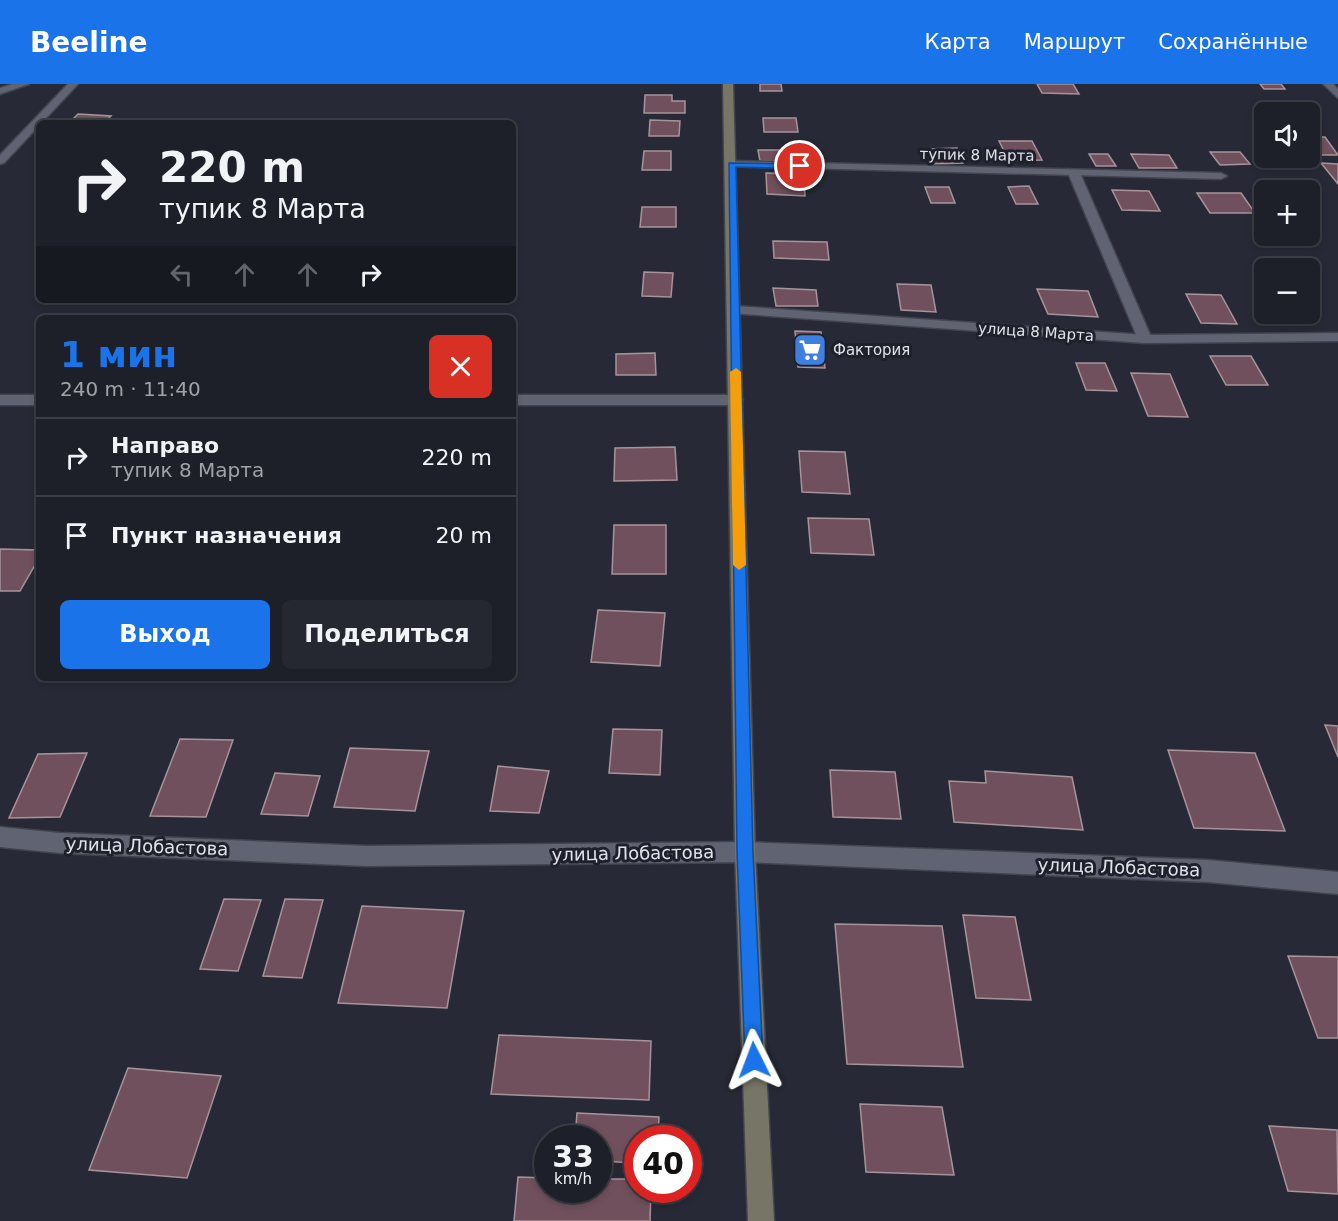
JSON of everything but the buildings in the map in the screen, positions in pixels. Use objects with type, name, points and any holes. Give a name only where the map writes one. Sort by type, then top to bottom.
[{"type":"street","points":[[0,91],[24,84]]},
{"type":"street","points":[[39,120],[73,84]]},
{"type":"street","points":[[728,84],[732,164],[745,852],[761,1221]]},
{"type":"street","points":[[1328,84],[1338,95]]},
{"type":"street","points":[[0,161],[36,123]]},
{"type":"street","name":"тупик 8 Марта","points":[[732,164],[1221,176]]},
{"type":"street","points":[[1074,173],[1145,339]]},
{"type":"street","name":"улица 8 Марта","points":[[734,310],[1145,339],[1338,337]]},
{"type":"street","points":[[516,400],[736,399]]},
{"type":"street","points":[[0,400],[36,400]]},
{"type":"street","name":"улица Лобастова","points":[[0,837],[60,843],[367,855],[745,852],[1208,871],[1338,883]]},
{"type":"slow traffic","points":[[736,372],[739,565]]},
{"type":"place","name":"Фактория","points":[[810,350]]},
{"type":"route","points":[[754,1060],[745,852],[732,164],[800,166]]}]
